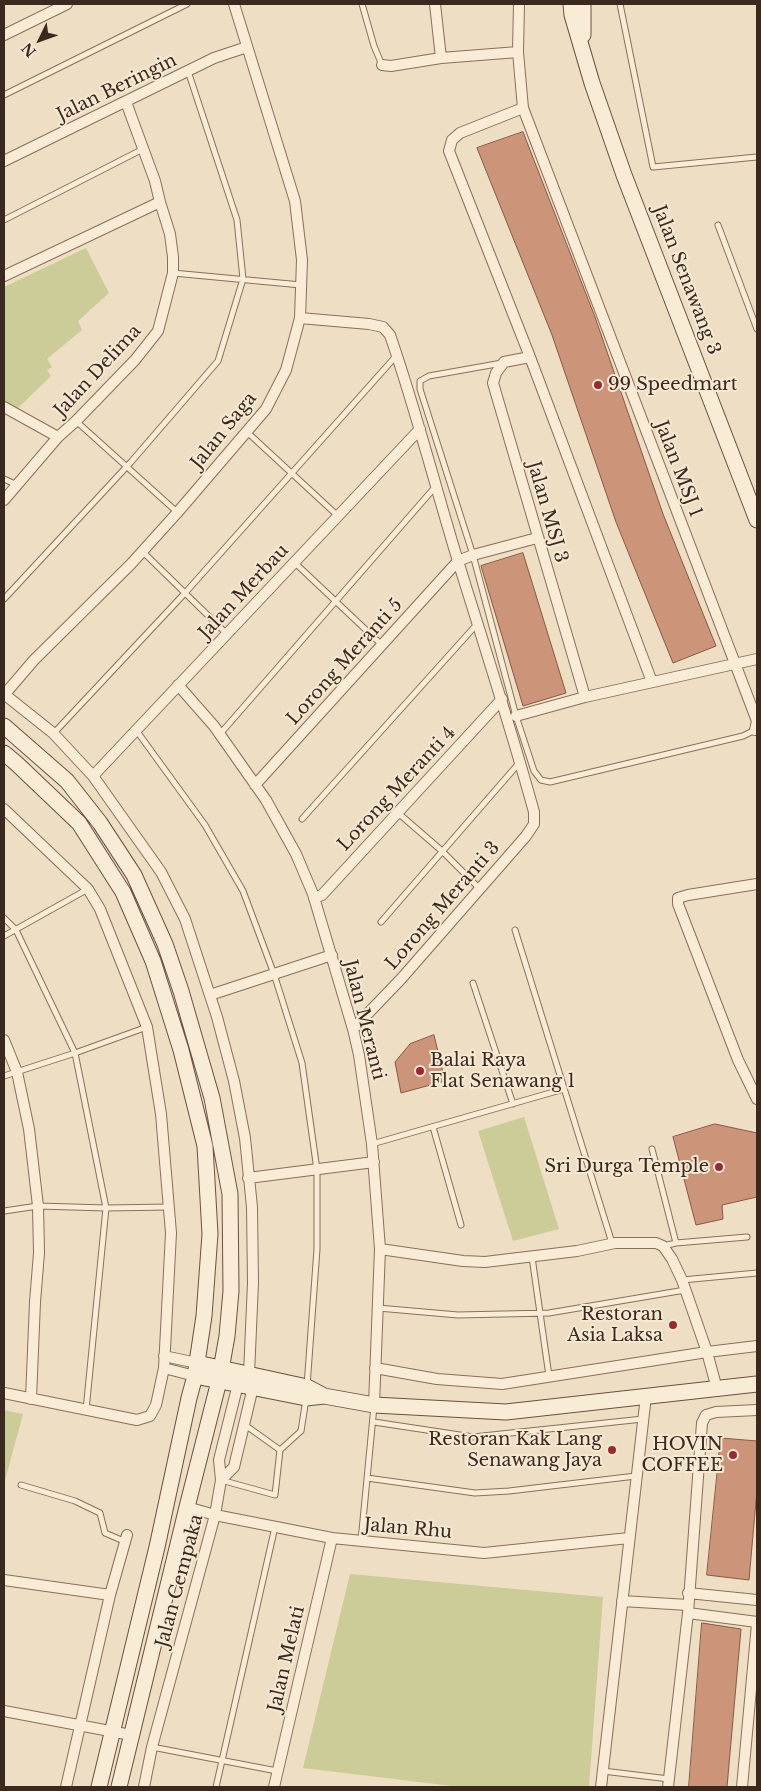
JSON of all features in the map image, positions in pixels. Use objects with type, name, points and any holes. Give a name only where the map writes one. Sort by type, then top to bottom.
[{"type":"street","points":[[4,35],[68,4]]},
{"type":"street","name":"Jalan Saga","points":[[4,694],[34,660],[142,552],[177,513],[266,409],[286,370],[300,318],[302,285],[302,260],[295,201],[234,4]]},
{"type":"street","points":[[435,4],[441,58]]},
{"type":"street","name":"Jalan MSJ 1","points":[[519,4],[518,52],[523,108],[757,721],[755,730]]},
{"type":"street","name":"Jalan Senawang 3","points":[[571,4],[572,15],[592,83],[624,175],[757,520]]},
{"type":"street","name":"Jalan Senawang 3","points":[[583,7],[583,53]]},
{"type":"street","name":"Jalan Beringin","points":[[4,162],[214,58],[247,47]]},
{"type":"street","points":[[382,65],[391,66],[441,58],[518,52]]},
{"type":"street","name":"Jalan Delima","points":[[4,500],[58,437],[76,421],[134,360],[158,331],[173,273],[170,234],[155,181],[126,102]]},
{"type":"street","points":[[523,108],[460,133],[452,140],[449,151],[530,357],[652,682]]},
{"type":"street","points":[[4,276],[160,202]]},
{"type":"street","points":[[300,318],[384,327],[390,335],[520,762]]},
{"type":"street","points":[[504,362],[530,357]]},
{"type":"street","name":"Jalan MSJ 3","points":[[504,362],[496,372],[492,383],[585,697]]},
{"type":"street","points":[[4,407],[58,437]]},
{"type":"street","name":"Jalan Merbau","points":[[92,776],[420,429]]},
{"type":"street","points":[[458,562],[473,555],[537,538]]},
{"type":"street","name":"Lorong Meranti 5","points":[[256,785],[458,562]]},
{"type":"street","points":[[516,716],[585,697],[757,659]]},
{"type":"street","name":"Jalan Meranti","points":[[178,685],[220,734],[256,785],[296,854],[314,898],[353,1029],[359,1055],[372,1144],[380,1249],[374,1405]]},
{"type":"street","points":[[4,694],[53,733],[92,776],[161,872],[185,919],[210,995],[234,1081],[244,1138],[252,1207],[253,1283],[247,1382],[229,1421],[219,1460],[221,1480]]},
{"type":"street","name":"Lorong Meranti 4","points":[[314,898],[322,894],[502,699]]},
{"type":"street","points":[[4,726],[67,781],[100,823],[134,875],[165,944],[181,991],[212,1098],[230,1194],[232,1291],[220,1374],[118,1787]]},
{"type":"street","points":[[4,753],[79,823],[123,892],[153,961],[176,1032],[205,1146],[210,1234],[204,1316],[196,1369],[188,1398],[157,1547],[99,1787]]},
{"type":"street","name":"Lorong Meranti 3","points":[[353,1029],[400,979],[534,824],[534,812],[520,762]]},
{"type":"street","points":[[4,810],[88,889],[100,909],[147,1027],[161,1114],[171,1233],[164,1368],[156,1406],[150,1416],[137,1420],[4,1393]]},
{"type":"street","points":[[757,896],[755,884],[678,898],[678,904],[738,1060],[757,1099]]},
{"type":"street","points":[[210,995],[332,955]]},
{"type":"street","points":[[4,1040],[17,1072],[29,1129],[38,1206],[39,1253],[30,1399]]},
{"type":"street","points":[[248,1178],[374,1162]]},
{"type":"street","points":[[380,1249],[463,1261],[485,1262],[577,1251],[612,1244],[656,1243],[663,1246],[672,1259],[683,1285],[706,1352],[716,1389]]},
{"type":"street","points":[[375,1368],[437,1379],[502,1384],[706,1352],[757,1346]]},
{"type":"street","points":[[164,1356],[196,1369]]},
{"type":"street","points":[[164,1368],[196,1369],[247,1382],[374,1405],[506,1412],[757,1384]]},
{"type":"street","name":"Jalan Cempaka","points":[[144,1787],[152,1747],[215,1514],[221,1480],[234,1466],[244,1425],[247,1382]]},
{"type":"street","points":[[601,1787],[646,1396]]},
{"type":"street","points":[[211,1407],[220,1403],[224,1404],[227,1408],[229,1421]]},
{"type":"street","points":[[669,1783],[688,1609],[702,1424],[706,1415],[716,1412],[757,1410]]},
{"type":"street","name":"Jalan Rhu","points":[[187,1507],[332,1538],[484,1553],[629,1538]]},
{"type":"street","name":"Jalan Melati","points":[[274,1787],[332,1538]]},
{"type":"street","points":[[66,1787],[110,1595],[127,1539]]},
{"type":"street","points":[[4,1580],[110,1595]]},
{"type":"street","points":[[688,1593],[757,1600]]},
{"type":"street","points":[[622,1601],[688,1609],[757,1623],[742,1787]]},
{"type":"street","points":[[4,1711],[113,1730],[131,1735]]},
{"type":"lane","points":[[4,95],[187,4]]},
{"type":"lane","points":[[362,4],[374,46],[382,65]]},
{"type":"lane","points":[[620,4],[653,167],[757,156]]},
{"type":"lane","points":[[4,599],[127,467],[218,361],[243,279],[237,220],[188,71]]},
{"type":"lane","points":[[4,220],[143,149]]},
{"type":"lane","points":[[718,225],[757,329]]},
{"type":"lane","points":[[173,273],[302,285]]},
{"type":"lane","points":[[53,733],[185,593],[397,355]]},
{"type":"lane","points":[[504,362],[429,376],[420,380],[420,390],[473,555],[516,716],[534,771],[540,780],[550,782],[743,736],[755,730]]},
{"type":"lane","points":[[76,421],[177,513]]},
{"type":"lane","points":[[247,432],[338,516]]},
{"type":"lane","points":[[4,479],[17,486]]},
{"type":"lane","points":[[220,734],[436,486]]},
{"type":"lane","points":[[142,552],[227,634]]},
{"type":"lane","points":[[294,562],[382,645]]},
{"type":"lane","points":[[302,819],[478,623]]},
{"type":"lane","points":[[136,730],[205,825],[243,891],[274,974],[302,1063],[316,1170],[317,1249],[306,1393],[301,1431],[280,1450],[275,1495],[221,1480]]},
{"type":"lane","points":[[380,922],[520,762]]},
{"type":"lane","points":[[397,812],[442,851],[479,888]]},
{"type":"lane","points":[[4,936],[88,889]]},
{"type":"lane","points":[[4,918],[16,930],[76,1053],[106,1208],[86,1411]]},
{"type":"lane","points":[[514,930],[612,1244]]},
{"type":"lane","points":[[473,983],[513,1104]]},
{"type":"lane","points":[[4,1076],[76,1053],[147,1027]]},
{"type":"lane","points":[[372,1144],[564,1089]]},
{"type":"lane","points":[[433,1126],[461,1225]]},
{"type":"lane","points":[[652,1149],[676,1243]]},
{"type":"lane","points":[[4,1211],[38,1206],[106,1208],[170,1206]]},
{"type":"lane","points":[[663,1246],[747,1236]]},
{"type":"lane","points":[[532,1256],[549,1376]]},
{"type":"lane","points":[[377,1308],[458,1315],[549,1313],[683,1285],[757,1273]]},
{"type":"lane","points":[[361,1542],[374,1422],[374,1405]]},
{"type":"lane","points":[[374,1422],[473,1437],[643,1419]]},
{"type":"lane","points":[[244,1425],[280,1450]]},
{"type":"lane","points":[[367,1478],[475,1494],[636,1476]]},
{"type":"lane","points":[[21,1485],[75,1501],[100,1513],[104,1532],[127,1539]]},
{"type":"lane","points":[[216,1787],[275,1526]]},
{"type":"lane","points":[[152,1747],[278,1771]]},
{"type":"lane","points":[[602,1770],[669,1783]]},
{"type":"green space","points":[[86,248],[109,293],[78,321],[82,330],[47,359],[52,367],[47,370],[51,376],[17,409],[4,402],[4,287]]},
{"type":"green space","points":[[524,1117],[559,1229],[513,1241],[478,1131]]},
{"type":"green space","points":[[4,1410],[23,1414],[4,1484]]},
{"type":"green space","points":[[350,1574],[603,1597],[589,1787],[460,1787],[303,1768]]},
{"type":"building","points":[[523,132],[595,317],[663,514],[716,646],[673,663],[616,522],[552,335],[477,148]]},
{"type":"building","points":[[523,553],[566,693],[523,706],[481,566]]},
{"type":"building","name":"Balai Raya Flat Senawang 1","points":[[434,1035],[445,1081],[401,1093],[395,1062],[410,1044]]},
{"type":"building","name":"Sri Durga Temple","points":[[715,1124],[757,1133],[757,1197],[722,1205],[723,1219],[696,1225],[673,1137]]},
{"type":"building","points":[[721,1438],[757,1441],[757,1490],[749,1580],[707,1575]]},
{"type":"building","points":[[702,1623],[741,1629],[727,1787],[689,1787]]},
{"type":"place","name":"99 Speedmart","points":[[598,385]]},
{"type":"place","name":"Balai Raya Flat Senawang 1","points":[[420,1071]]},
{"type":"place","name":"Sri Durga Temple","points":[[719,1167]]},
{"type":"place","name":"Restoran Asia Laksa","points":[[673,1325]]},
{"type":"place","name":"Restoran Kak Lang Senawang Jaya","points":[[612,1450]]},
{"type":"place","name":"HOVIN COFFEE","points":[[733,1455]]}]
